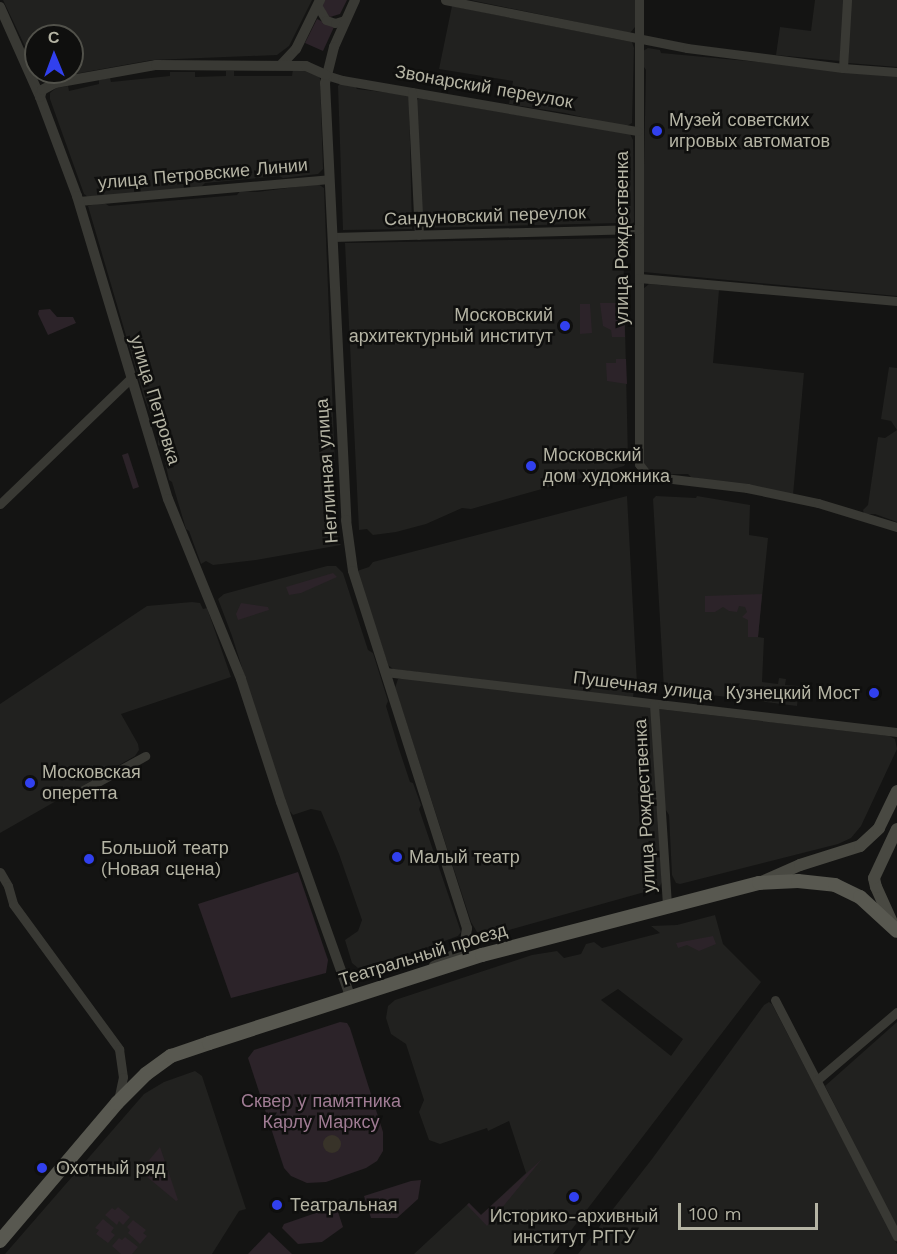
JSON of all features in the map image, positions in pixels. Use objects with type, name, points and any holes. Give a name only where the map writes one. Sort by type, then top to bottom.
[{"type":"main road","points":[[759,883],[800,865],[860,846],[879,828],[897,791]]},
{"type":"main road","points":[[896,931],[874,878],[897,830]]},
{"type":"main road","name":"Театральный проезд","points":[[0,1240],[117,1103],[146,1074],[171,1056],[350,996],[534,940],[759,883],[798,881],[835,885],[860,897],[896,931]]},
{"type":"street","name":"Неглинная улица","points":[[355,0],[344,20],[326,75],[329,179],[349,553],[467,928],[465,943],[458,952],[423,973]]},
{"type":"street","points":[[445,0],[639,39],[843,68],[897,72]]},
{"type":"street","name":"улица Рождественка","points":[[639,0],[639,464],[646,473],[657,477],[703,481],[788,497],[861,515],[897,528]]},
{"type":"street","points":[[843,68],[847,0]]},
{"type":"street","points":[[319,3],[326,20],[335,23],[344,20]]},
{"type":"street","points":[[281,65],[296,49],[319,3]]},
{"type":"street","name":"улица Петровка","points":[[0,7],[40,97],[79,201],[174,516],[242,679],[281,802],[350,996]]},
{"type":"street","points":[[40,97],[42,90],[55,83],[139,67],[281,65],[312,67],[326,75]]},
{"type":"street","name":"Звонарский переулок","points":[[326,75],[412,92],[638,130]]},
{"type":"street","points":[[412,92],[419,235]]},
{"type":"street","name":"улица Петровские Линии","points":[[79,201],[329,179]]},
{"type":"street","name":"Сандуновский переулок","points":[[332,237],[639,229]]},
{"type":"street","points":[[639,278],[897,301]]},
{"type":"street","points":[[0,504],[131,378]]},
{"type":"street","name":"Пушечная улица","points":[[385,672],[897,732]]},
{"type":"street","name":"улица Рождественка","points":[[654,704],[667,907]]},
{"type":"street","points":[[84,790],[145,756]]},
{"type":"street","points":[[0,872],[8,886],[13,904],[119,1049],[123,1077],[117,1103]]},
{"type":"street","points":[[0,893],[8,886]]},
{"type":"street","points":[[776,1000],[897,1236]]},
{"type":"street","points":[[817,1080],[897,1012]]},
{"type":"shaded area","points":[[3,0],[312,0],[289,46],[277,55],[152,60],[84,72],[84,24],[24,24],[24,44]]},
{"type":"shaded area","points":[[470,0],[635,0],[635,27],[630,33]]},
{"type":"shaded area","points":[[815,0],[845,0],[840,61],[776,55],[780,27],[811,31]]},
{"type":"shaded area","points":[[850,0],[897,0],[897,67],[848,63]]},
{"type":"shaded area","points":[[452,6],[632,42],[634,48],[632,123],[625,127],[565,113],[509,104],[513,81],[439,69]]},
{"type":"shaded area","points":[[648,48],[660,50],[661,53],[897,75],[897,296],[644,272],[641,171],[644,165],[646,70],[642,64],[643,51]]},
{"type":"shaded area","points":[[293,69],[306,69],[319,75],[320,79],[323,169],[318,174],[205,183],[201,187],[88,197],[84,194],[50,99],[50,93],[56,88],[68,86],[69,91],[99,84],[99,80],[110,78],[111,82],[170,76],[170,72],[195,72],[195,77],[226,76],[226,71],[234,71],[234,76],[292,76]]},
{"type":"shaded area","points":[[340,83],[355,86],[357,89],[408,95],[412,229],[343,230],[338,86]]},
{"type":"shaded area","points":[[419,98],[630,134],[633,140],[634,222],[623,226],[620,223],[423,228],[416,101]]},
{"type":"shaded area","points":[[318,184],[324,188],[338,541],[341,545],[256,560],[213,565],[206,561],[201,564],[189,531],[186,529],[172,482],[169,480],[162,447],[158,445],[158,434],[144,397],[88,206],[103,202],[109,206],[237,195],[240,191],[257,192]]},
{"type":"shaded area","points":[[623,238],[628,459],[624,466],[471,509],[462,508],[426,524],[396,532],[373,535],[367,529],[359,530],[345,243]]},
{"type":"shaded area","points":[[649,284],[719,290],[713,363],[804,373],[793,495],[691,477],[688,474],[655,474],[644,466],[643,289]]},
{"type":"shaded area","points":[[889,367],[897,368],[897,430],[891,421],[881,419]]},
{"type":"shaded area","points":[[897,430],[897,522],[875,514],[864,514],[863,510],[868,505],[878,437],[885,438]]},
{"type":"shaded area","points":[[627,496],[637,684],[634,687],[633,698],[393,669],[388,665],[357,571],[369,567],[373,562]]},
{"type":"shaded area","points":[[656,496],[696,498],[697,496],[750,505],[749,535],[768,538],[758,637],[764,638],[762,682],[778,684],[779,678],[786,679],[785,685],[799,686],[797,706],[664,689],[653,499]]},
{"type":"shaded area","points":[[327,566],[336,566],[343,573],[368,650],[373,653],[388,701],[386,706],[398,746],[410,782],[413,783],[421,805],[419,809],[461,932],[458,936],[412,953],[358,968],[352,963],[345,940],[358,931],[362,920],[339,854],[321,811],[311,809],[293,815],[286,807],[232,636],[218,599],[224,594]]},
{"type":"shaded area","points":[[200,603],[203,609],[207,608],[231,677],[121,714],[138,744],[139,750],[135,756],[0,833],[0,704],[147,606]]},
{"type":"shaded area","points":[[398,679],[652,708],[662,882],[659,888],[495,934],[477,932],[471,922],[395,688]]},
{"type":"shaded area","points":[[659,709],[889,736],[895,739],[897,749],[861,826],[851,838],[838,844],[680,884],[676,883],[672,875],[669,815],[664,807]]},
{"type":"shaded area","points":[[715,915],[723,944],[761,982],[553,1254],[414,1254],[469,1203],[481,1215],[526,1173],[509,1121],[488,1131],[487,1128],[440,1144],[429,1140],[419,1112],[424,1100],[406,1044],[391,1034],[386,1018],[388,1006],[395,1000],[532,955],[557,951],[564,958],[581,954],[586,944],[594,942],[602,948],[660,933],[651,926],[677,925]],"holes":[[[618,989],[683,1039],[671,1056],[601,1000]]]},
{"type":"shaded area","points":[[769,1002],[897,1244],[897,1254],[578,1254],[652,1159],[764,1005]]},
{"type":"shaded area","points":[[897,1022],[897,1228],[825,1086]]},
{"type":"shaded area","points":[[195,1071],[202,1076],[246,1209],[239,1211],[212,1254],[5,1254],[144,1094],[164,1082]]},
{"type":"shaded area","points":[[328,1135],[336,1135],[341,1140],[339,1151],[328,1153],[323,1148],[323,1140]]},
{"type":"green space","points":[[325,0],[347,0],[340,14],[330,17],[322,7]]},
{"type":"green space","points":[[317,19],[334,27],[323,51],[305,43]]},
{"type":"green space","points":[[600,303],[624,303],[625,337],[612,337],[611,330],[603,326]]},
{"type":"green space","points":[[580,304],[590,304],[592,333],[580,334]]},
{"type":"green space","points":[[50,309],[57,317],[73,317],[76,323],[48,335],[38,314],[39,310]]},
{"type":"green space","points":[[616,359],[626,359],[627,384],[607,381],[606,363],[616,363]]},
{"type":"green space","points":[[128,453],[139,487],[133,489],[122,455]]},
{"type":"green space","points":[[333,573],[337,577],[301,593],[289,595],[286,587]]},
{"type":"green space","points":[[762,594],[758,637],[748,637],[748,620],[742,617],[747,612],[745,607],[739,606],[737,612],[723,607],[715,612],[705,612],[705,596]]},
{"type":"green space","points":[[241,603],[268,607],[269,610],[238,620],[236,614]]},
{"type":"green space","points":[[298,872],[328,960],[326,973],[231,998],[198,904]]},
{"type":"green space","points":[[713,936],[716,944],[699,951],[687,945],[678,948],[676,943]]},
{"type":"green space","name":"Сквер у памятника Карлу Марксу","points":[[340,1022],[347,1023],[350,1028],[383,1132],[383,1151],[377,1161],[366,1168],[326,1182],[307,1183],[291,1176],[284,1168],[248,1058],[254,1050]]},
{"type":"green space","points":[[160,1147],[178,1200],[176,1201],[140,1171]]},
{"type":"green space","points":[[542,1159],[487,1226],[467,1205],[469,1203],[481,1215]]},
{"type":"green space","points":[[421,1180],[418,1199],[397,1218],[371,1218],[364,1196]]},
{"type":"green space","points":[[336,1206],[343,1227],[322,1242],[298,1244],[282,1228],[284,1224]]},
{"type":"green space","points":[[118,1207],[130,1217],[123,1225],[119,1221],[117,1225],[105,1215],[112,1208],[115,1210]]},
{"type":"green space","points":[[103,1219],[114,1228],[111,1232],[115,1235],[108,1243],[96,1234],[99,1230],[95,1228]]},
{"type":"green space","points":[[133,1220],[146,1230],[143,1233],[147,1236],[140,1244],[128,1233],[130,1230],[127,1227]]},
{"type":"green space","points":[[269,1232],[292,1254],[248,1254]]},
{"type":"green space","points":[[125,1237],[138,1247],[132,1254],[121,1254],[112,1246],[119,1238],[122,1240]]},
{"type":"place","name":"Музей советских игровых автоматов","points":[[657,131]]},
{"type":"place","name":"Московский архитектурный институт","points":[[565,326]]},
{"type":"place","name":"Московский дом художника","points":[[531,466]]},
{"type":"place","name":"Кузнецкий Мост","points":[[874,693]]},
{"type":"place","name":"Московская оперетта","points":[[30,783]]},
{"type":"place","name":"Малый театр","points":[[397,857]]},
{"type":"place","name":"Большой театр (Новая сцена)","points":[[89,859]]},
{"type":"place","name":"Охотный ряд","points":[[42,1168]]},
{"type":"place","name":"Историко-архивный институт РГГУ","points":[[574,1197]]},
{"type":"place","name":"Театральная","points":[[277,1205]]}]
